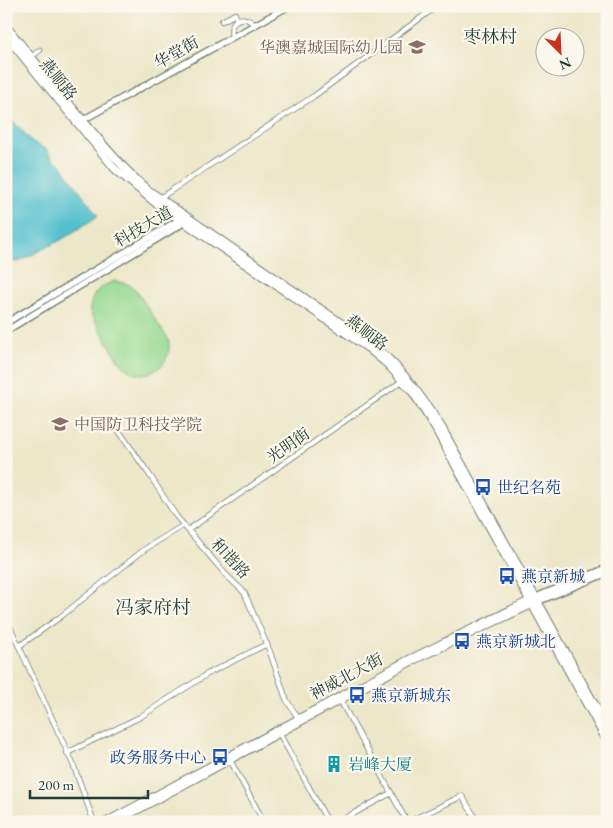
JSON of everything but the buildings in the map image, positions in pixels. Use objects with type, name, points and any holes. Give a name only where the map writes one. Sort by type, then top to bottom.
[{"type":"main road","name":"燕顺路","points":[[6,26],[29,59],[115,169],[129,182],[353,330],[392,360],[416,388],[442,428],[607,741]]},
{"type":"main road","name":"燕顺路","points":[[6,36],[29,59]]},
{"type":"main road","name":"燕顺路","points":[[79,121],[148,190],[184,219],[349,334],[387,364],[412,391],[607,727]]},
{"type":"main road","name":"神威北大街","points":[[116,822],[340,700],[534,601]]},
{"type":"main road","name":"神威北大街","points":[[105,822],[411,658],[534,601]]},
{"type":"street","name":"华堂街","points":[[79,121],[290,6]]},
{"type":"street","points":[[160,198],[314,96],[437,6]]},
{"type":"street","points":[[222,21],[235,14],[237,20]]},
{"type":"street","points":[[232,37],[230,30],[237,20],[241,18],[249,19],[255,25]]},
{"type":"street","points":[[29,59],[40,50]]},
{"type":"street","name":"科技大道","points":[[6,323],[184,219]]},
{"type":"street","name":"科技大道","points":[[6,331],[184,219]]},
{"type":"street","name":"光明街","points":[[188,530],[402,381]]},
{"type":"street","name":"和谐路","points":[[118,431],[184,525],[226,575],[244,592],[267,644],[283,691],[298,718]]},
{"type":"street","points":[[19,646],[58,618],[145,549],[184,525]]},
{"type":"street","name":"神威北大街","points":[[534,601],[607,568]]},
{"type":"street","name":"神威北大街","points":[[534,601],[607,573]]},
{"type":"street","points":[[6,618],[67,753],[94,822]]},
{"type":"street","points":[[67,753],[140,717],[210,673],[267,644]]},
{"type":"street","points":[[340,700],[407,822],[462,796],[478,822]]},
{"type":"street","points":[[279,733],[328,822]]},
{"type":"street","points":[[230,760],[264,822]]},
{"type":"street","points":[[338,822],[391,793]]},
{"type":"green space","points":[[115,281],[128,284],[136,290],[168,339],[169,349],[166,359],[157,369],[148,373],[134,373],[123,366],[90,312],[92,300],[100,288]]},
{"type":"water","points":[[6,116],[31,141],[47,150],[52,158],[62,166],[98,216],[61,240],[18,262],[12,261],[6,253]]},
{"type":"place","name":"华澳嘉城国际幼儿园","points":[[417,47]]},
{"type":"place","name":"中国防卫科技学院","points":[[60,424]]},
{"type":"place","name":"世纪名苑","points":[[483,487]]},
{"type":"place","name":"燕京新城","points":[[507,576]]},
{"type":"place","name":"燕京新城北","points":[[462,641]]},
{"type":"place","name":"燕京新城东","points":[[357,695]]},
{"type":"place","name":"政务服务中心","points":[[220,757]]},
{"type":"place","name":"岩峰大厦","points":[[334,764]]},
{"type":"district","name":"枣林村","points":[[490,37]]},
{"type":"district","name":"冯家府村","points":[[153,607]]}]
